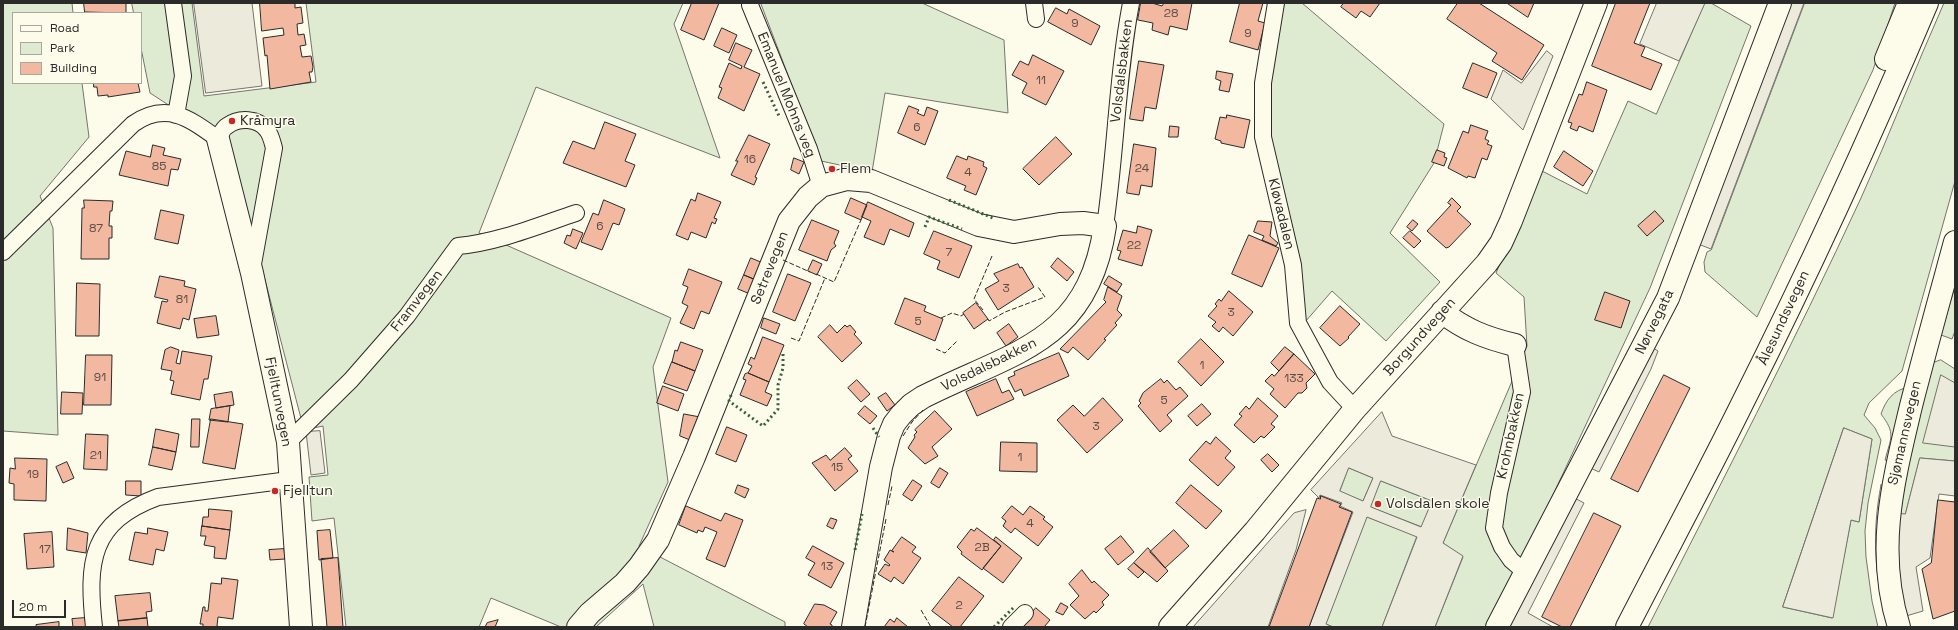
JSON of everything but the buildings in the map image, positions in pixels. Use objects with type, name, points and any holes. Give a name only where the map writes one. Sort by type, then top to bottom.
[{"type":"main road","name":"Borgundvegen","points":[[1170,627],[1255,531],[1355,409],[1442,312],[1480,273],[1500,243],[1596,3]]},
{"type":"main road","name":"Nørvegata","points":[[1497,627],[1668,298],[1780,3]]},
{"type":"main road","points":[[1883,103],[1880,74],[1909,3]]},
{"type":"main road","name":"Ålesundsvegen","points":[[1627,627],[1743,404],[1844,191],[1927,3]]},
{"type":"main road","name":"Fjelltunvegen","points":[[218,138],[252,273],[288,442],[289,480],[295,528],[301,627]]},
{"type":"main road","name":"Setrevegen","points":[[584,620],[625,583],[640,567],[658,540],[694,458],[789,221],[808,197],[821,186],[847,178],[871,181],[979,225],[997,230],[1014,232],[1060,224],[1083,223],[1105,226]]},
{"type":"main road","name":"Volsdalsbakken","points":[[853,627],[881,467],[894,424],[911,405],[923,397],[1008,358],[1037,343],[1053,331],[1073,309],[1087,286],[1101,251],[1105,226]]},
{"type":"main road","name":"Sjømannsvegen","points":[[1899,627],[1893,606],[1887,565],[1887,533],[1890,501],[1915,391],[1955,242]]},
{"type":"main road","name":"Krohnbakken","points":[[1442,312],[1459,325],[1475,333],[1515,345]]},
{"type":"street","points":[[173,3],[183,76],[176,115]]},
{"type":"street","points":[[1034,3],[1036,19]]},
{"type":"street","name":"Volsdalsbakken","points":[[1105,226],[1112,180],[1119,74],[1131,3]]},
{"type":"street","name":"Kløvadalen","points":[[1276,3],[1263,83],[1263,137],[1293,265],[1298,323],[1330,382],[1355,409]]},
{"type":"street","name":"Emanuel Mohns veg","points":[[750,5],[806,143],[821,186]]},
{"type":"street","points":[[3,252],[133,124],[145,116],[156,113],[176,115],[195,122],[218,138]]},
{"type":"street","name":"Fjelltunvegen","points":[[218,138],[226,126],[242,120],[255,121],[262,125],[271,135],[274,148],[272,164],[253,255],[252,273]]},
{"type":"street","name":"Framvegen","points":[[288,442],[351,380],[402,322],[423,296],[458,246],[476,244],[502,238],[576,213]]},
{"type":"street","name":"Krohnbakken","points":[[1515,345],[1522,392],[1499,493],[1494,528],[1502,547],[1511,560],[1526,573]]},
{"type":"street","points":[[94,627],[90,594],[91,565],[96,548],[106,532],[117,520],[143,503],[158,497],[289,480]]},
{"type":"street","points":[[1011,627],[1025,614]]},
{"type":"green space","points":[[3,3],[72,3],[73,12],[12,12],[12,84],[82,84],[89,137],[40,196],[53,228],[58,435],[3,431]]},
{"type":"green space","points":[[132,3],[192,3],[204,96],[316,82],[306,3],[683,3],[674,24],[720,158],[536,87],[479,233],[671,318],[653,367],[668,482],[639,546],[785,622],[785,627],[654,627],[643,584],[596,627],[561,627],[491,598],[479,627],[346,627],[334,518],[312,521],[309,477],[328,475],[323,426],[304,430],[230,145],[150,93],[142,53],[142,12],[134,12]]},
{"type":"green space","points":[[761,3],[922,3],[1004,40],[1008,113],[885,93],[872,172],[821,161]]},
{"type":"green space","points":[[1283,3],[1302,3],[1444,124],[1434,163],[1390,233],[1440,282],[1386,341],[1332,291],[1305,322],[1295,241],[1290,217],[1279,183],[1270,147],[1269,135],[1268,101],[1274,52]]},
{"type":"green space","points":[[1705,3],[1711,3],[1751,26],[1650,288],[1529,546],[1488,627],[1435,627],[1463,557],[1443,543],[1527,346],[1524,297],[1496,273],[1540,170],[1587,194],[1628,101],[1656,114]]},
{"type":"green space","points":[[1805,3],[1895,3],[1873,70],[1757,317],[1705,272],[1704,262],[1707,252],[1711,250]]},
{"type":"green space","points":[[1944,3],[1955,3],[1955,181],[1902,371],[1869,403],[1864,415],[1875,428],[1881,440],[1868,503],[1865,531],[1866,557],[1872,601],[1878,627],[1648,627],[1836,252],[1872,174]],"holes":[[[1844,428],[1872,439],[1859,522],[1851,520],[1832,618],[1783,607]]]},
{"type":"green space","points":[[1955,287],[1955,331],[1952,339],[1941,335]]},
{"type":"green space","points":[[1941,360],[1955,369],[1955,461],[1920,458],[1905,515],[1897,513],[1905,465],[1933,363]]},
{"type":"green space","points":[[1909,387],[1888,461],[1885,460],[1891,436],[1889,426],[1881,414],[1885,404],[1894,393],[1903,388]]},
{"type":"green space","points":[[1349,468],[1373,478],[1363,501],[1340,492]]},
{"type":"green space","points":[[1381,481],[1432,501],[1422,527],[1370,507]]},
{"type":"green space","points":[[1881,485],[1884,485],[1887,621],[1879,587],[1876,553],[1876,519]]},
{"type":"green space","points":[[1367,517],[1417,536],[1382,627],[1333,627],[1326,624]]},
{"type":"shaded area","points":[[194,3],[252,3],[262,86],[206,93]]},
{"type":"shaded area","points":[[1657,3],[1705,3],[1679,61],[1640,44]]},
{"type":"shaded area","points":[[1790,3],[1804,3],[1711,249],[1698,244]]},
{"type":"shaded area","points":[[1547,51],[1553,56],[1523,130],[1491,99],[1503,70],[1521,83]]},
{"type":"shaded area","points":[[1645,343],[1658,351],[1651,369],[1599,472],[1582,464]]},
{"type":"shaded area","points":[[1941,375],[1955,383],[1955,447],[1923,443]]},
{"type":"shaded area","points":[[1382,412],[1392,436],[1476,465],[1443,543],[1463,556],[1435,627],[1382,627],[1417,537],[1367,517],[1326,624],[1333,627],[1309,627],[1353,512],[1340,506],[1342,503],[1320,495],[1319,498],[1311,490]],"holes":[[[1349,468],[1373,478],[1363,501],[1340,491]],[[1381,481],[1432,501],[1421,527],[1371,507]]]},
{"type":"shaded area","points":[[1844,428],[1872,439],[1859,522],[1851,520],[1833,618],[1783,607]]},
{"type":"shaded area","points":[[320,431],[325,473],[311,475],[306,432]]},
{"type":"shaded area","points":[[1920,458],[1955,461],[1955,496],[1939,494],[1930,558],[1916,567],[1923,611],[1906,616],[1894,566],[1897,513],[1905,514]]},
{"type":"shaded area","points":[[1567,494],[1584,503],[1528,613],[1553,627],[1497,627]]},
{"type":"shaded area","points":[[1306,510],[1296,550],[1268,627],[1193,627],[1294,513]]},
{"type":"hedge","points":[[763,82],[779,116]]},
{"type":"hedge","points":[[949,200],[993,218]]},
{"type":"hedge","points":[[925,227],[929,217],[962,229]]},
{"type":"hedge","points":[[731,395],[729,401],[763,426],[778,409],[778,385],[783,368],[783,353]]},
{"type":"hedge","points":[[873,428],[879,437]]},
{"type":"hedge","points":[[855,550],[862,514]]},
{"type":"hedge","points":[[994,627],[1013,608]]},
{"type":"fence","points":[[816,274],[834,282],[861,220]]},
{"type":"fence","points":[[983,310],[974,299],[992,256]]},
{"type":"fence","points":[[783,260],[810,272]]},
{"type":"fence","points":[[791,338],[799,341],[825,278]]},
{"type":"fence","points":[[988,319],[989,321],[1005,312],[1045,297],[1038,287]]},
{"type":"fence","points":[[941,318],[952,313],[961,316],[964,314]]},
{"type":"fence","points":[[936,349],[945,353],[957,341]]},
{"type":"fence","points":[[903,436],[912,422],[924,409]]},
{"type":"fence","points":[[888,505],[892,486]]},
{"type":"fence","points":[[865,627],[886,519]]},
{"type":"fence","points":[[921,610],[931,627]]},
{"type":"place","name":"Kråmyra","points":[[232,121]]},
{"type":"place","name":"Flem","points":[[832,169]]},
{"type":"place","name":"Fjelltun","points":[[275,491]]},
{"type":"place","name":"Volsdalen skole","points":[[1378,504]]}]
